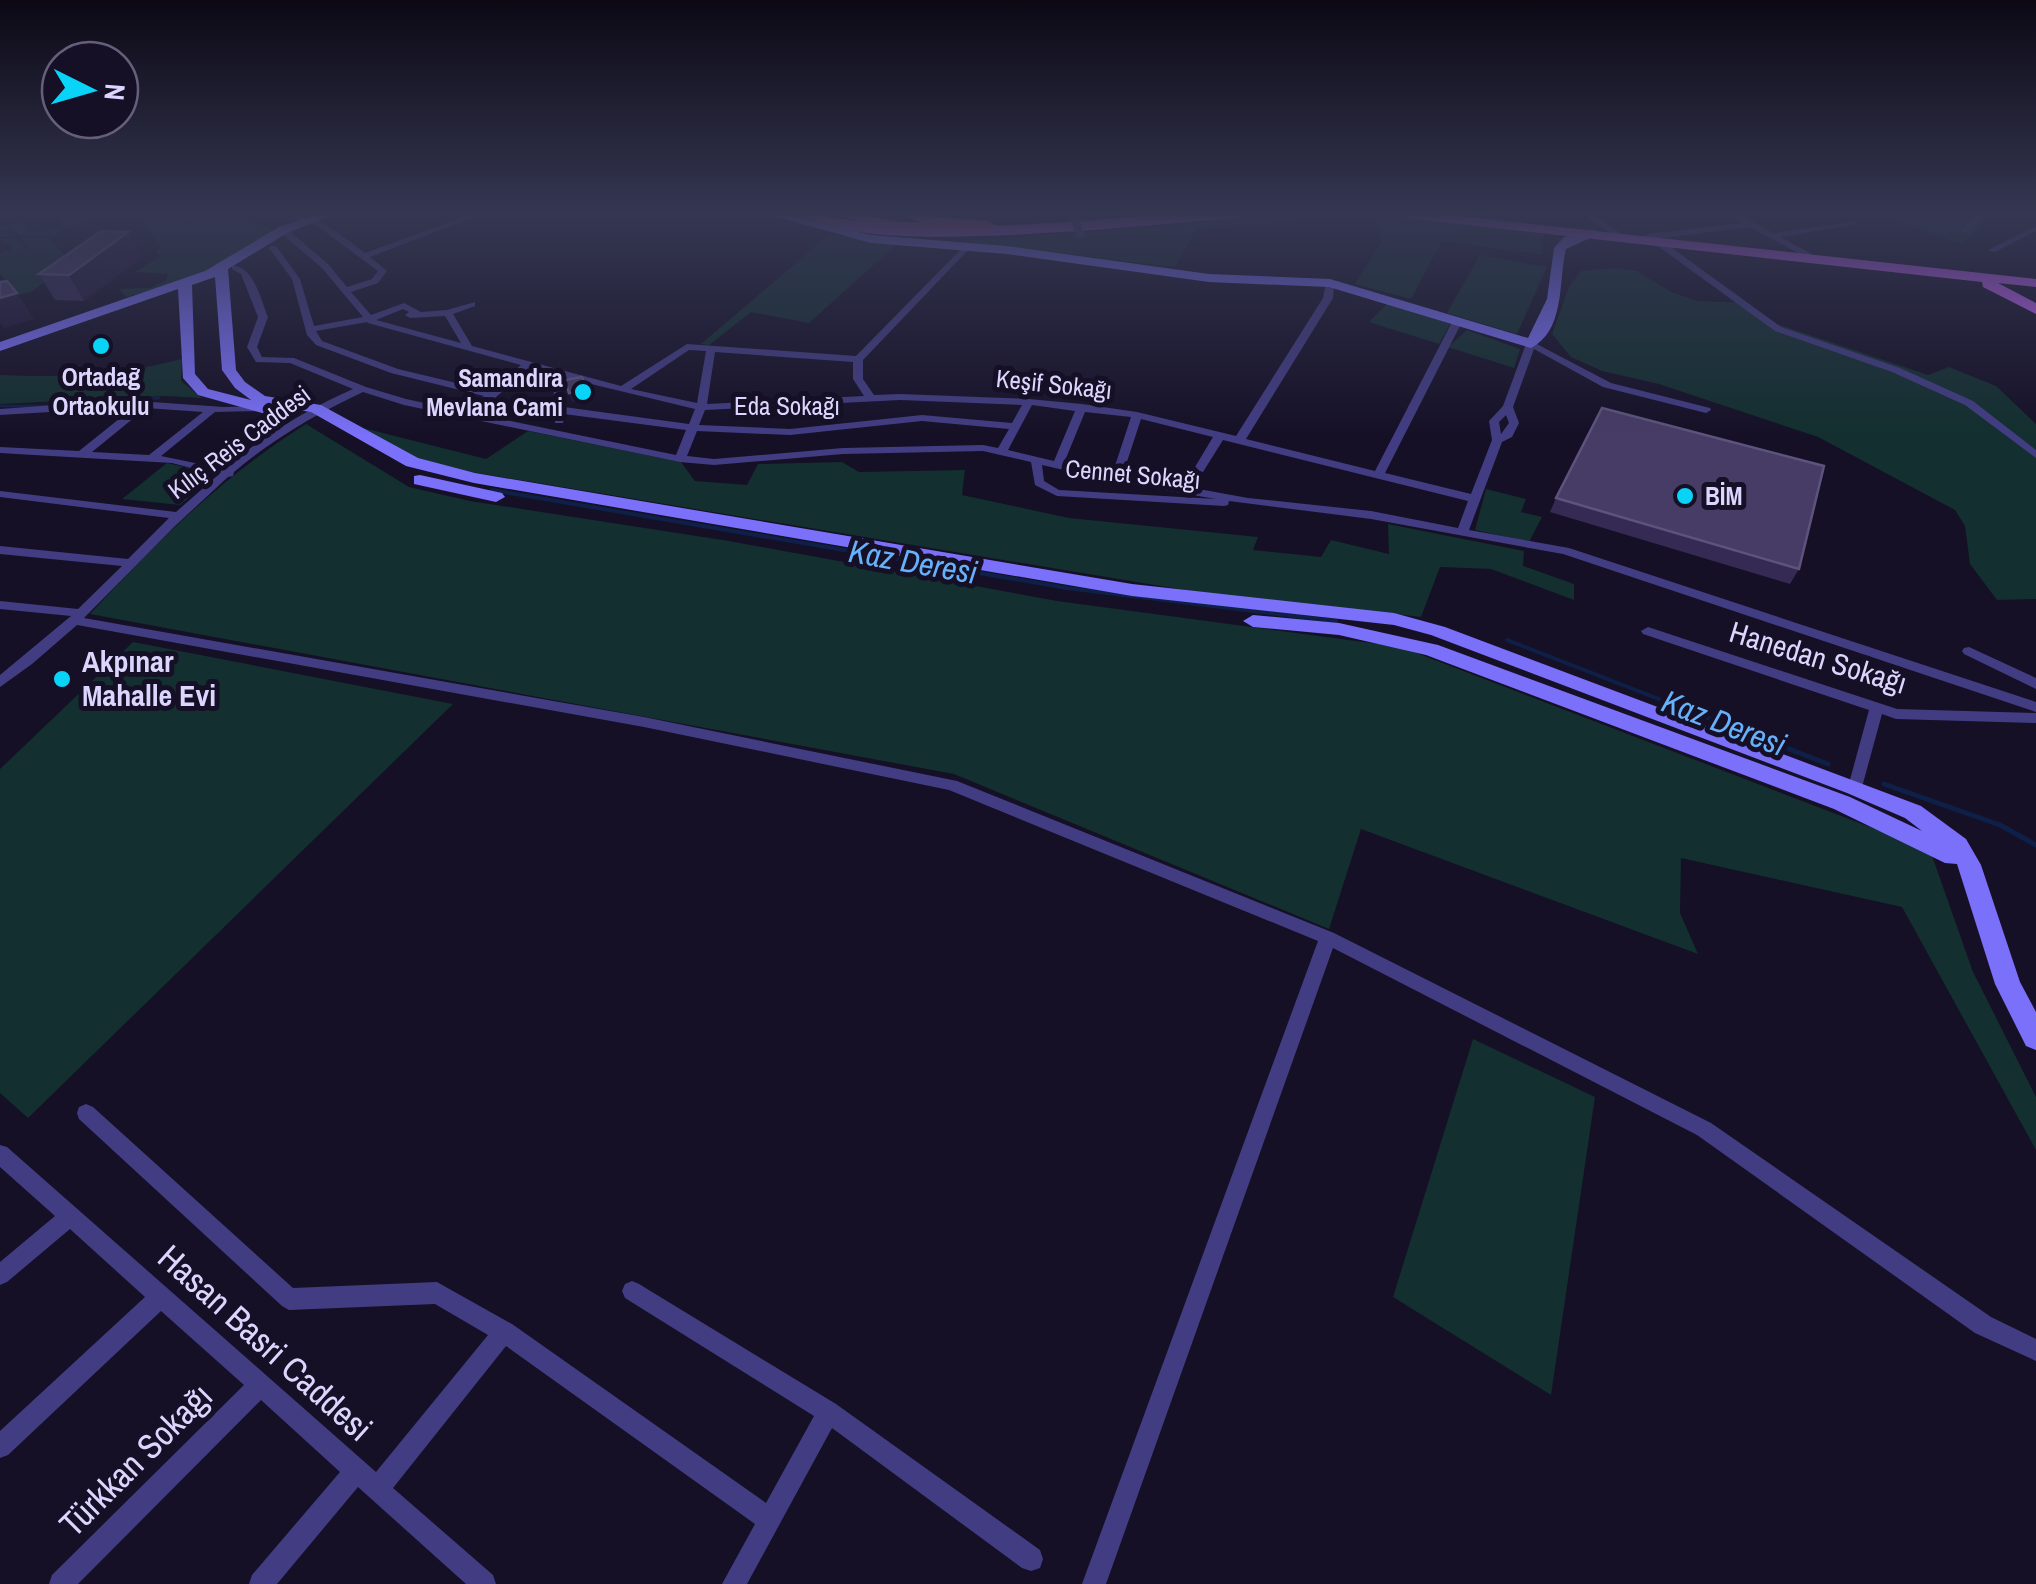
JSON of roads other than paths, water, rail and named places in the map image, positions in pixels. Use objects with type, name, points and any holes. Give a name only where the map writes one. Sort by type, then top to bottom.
[{"type":"main road","points":[[0,347],[173,288]]},
{"type":"main road","points":[[185,288],[188,375],[203,392],[258,408],[309,411],[408,475],[454,491],[1144,606],[1391,637],[1842,803],[1889,822],[1969,865]]},
{"type":"main road","points":[[228,288],[229,370],[240,385],[261,400],[309,411],[412,462],[474,478],[1132,590],[1394,619],[1854,787],[1937,828],[1958,845],[1969,865],[2008,984],[2036,1038]]},
{"type":"main road","points":[[1347,288],[1531,344],[1546,288]]},
{"type":"main road","points":[[1997,288],[2036,308]]},
{"type":"street","points":[[252,288],[263,317],[252,347],[259,360],[291,360],[362,389],[680,459],[714,462],[933,446],[1002,451],[1116,478],[1462,532],[1565,552],[2036,707]]},
{"type":"street","points":[[298,288],[310,329],[319,343],[394,372],[492,395]]},
{"type":"street","points":[[349,288],[344,290],[370,320]]},
{"type":"street","points":[[870,399],[858,379],[858,359],[927,288]]},
{"type":"street","points":[[1238,441],[1328,298],[1329,288]]},
{"type":"street","points":[[1719,288],[1778,330],[1896,370],[1969,404],[2036,454]]},
{"type":"street","points":[[310,329],[448,313],[472,304]]},
{"type":"street","points":[[448,313],[468,347]]},
{"type":"street","name":"Keşif Sokağı","points":[[370,320],[557,375],[701,407],[870,399],[1082,407],[1137,415],[1475,499]]},
{"type":"street","points":[[1378,476],[1458,320]]},
{"type":"street","points":[[1462,532],[1497,440],[1494,421],[1508,407],[1531,344],[1607,385],[1706,410]]},
{"type":"street","points":[[622,390],[682,349],[858,359]]},
{"type":"street","points":[[680,459],[701,407],[711,350]]},
{"type":"street","points":[[469,414],[527,365]]},
{"type":"street","points":[[552,431],[559,424],[557,375]]},
{"type":"street","name":"Kılıç Reis Caddesi","points":[[2,679],[78,616],[178,516],[229,474],[309,411],[362,389]]},
{"type":"street","points":[[1002,451],[1029,402]]},
{"type":"street","points":[[0,412],[144,404],[258,408]]},
{"type":"street","points":[[80,456],[144,404]]},
{"type":"street","points":[[1057,466],[1082,407]]},
{"type":"street","points":[[1497,440],[1508,434],[1514,423],[1508,407]]},
{"type":"street","points":[[151,459],[214,408]]},
{"type":"street","name":"Eda Sokağı","points":[[560,410],[694,428],[790,432],[922,418],[1016,426]]},
{"type":"street","points":[[1116,478],[1137,415]]},
{"type":"street","points":[[1188,489],[1219,436]]},
{"type":"street","points":[[0,462],[6,451],[151,459],[229,474]]},
{"type":"street","name":"Cennet Sokağı","points":[[1036,460],[1040,483],[1057,492],[1143,500],[1248,501]]},
{"type":"street","points":[[0,494],[178,516]]},
{"type":"street","points":[[0,550],[131,563]]},
{"type":"street","points":[[0,605],[78,616],[644,722],[952,784],[1328,938],[1704,1129],[1983,1325],[2036,1350]]},
{"type":"street","name":"Hanedan Sokağı","points":[[1648,631],[1876,708],[1926,717],[2036,718]]},
{"type":"street","points":[[1969,652],[2036,684]]},
{"type":"street","points":[[1854,787],[1876,708]]},
{"type":"street","points":[[1094,1584],[1328,938]]},
{"type":"street","points":[[86,1113],[290,1300],[436,1293],[504,1332],[770,1520]]},
{"type":"street","name":"Hasan Basri Caddesi","points":[[0,1154],[477,1582]]},
{"type":"street","points":[[0,1276],[70,1216]]},
{"type":"street","points":[[632,1291],[828,1412],[1031,1559]]},
{"type":"street","points":[[0,1447],[160,1296]]},
{"type":"street","points":[[377,1489],[504,1332]]},
{"type":"street","name":"Türkkan Sokağı","points":[[62,1584],[260,1385]]},
{"type":"street","points":[[734,1584],[828,1412]]},
{"type":"street","points":[[261,1584],[356,1470]]},
{"type":"waterway","name":"Kaz Deresi","points":[[123,401],[159,398]]},
{"type":"waterway","name":"Kaz Deresi","points":[[0,406],[47,406]]},
{"type":"waterway","name":"Kaz Deresi","points":[[492,490],[1067,588],[1336,621]]},
{"type":"waterway","name":"Kaz Deresi","points":[[1507,640],[1700,715]]},
{"type":"waterway","name":"Kaz Deresi","points":[[1694,712],[1828,764]]},
{"type":"waterway","name":"Kaz Deresi","points":[[1884,784],[2000,825],[2036,845]]},
{"type":"place","name":"Ortadağ Ortaokulu","points":[[101,346]]},
{"type":"place","name":"Samandıra Mevlana Cami","points":[[583,392]]},
{"type":"place","name":"BİM","points":[[1685,496]]},
{"type":"place","name":"Akpınar Mahalle Evi","points":[[62,679]]}]
